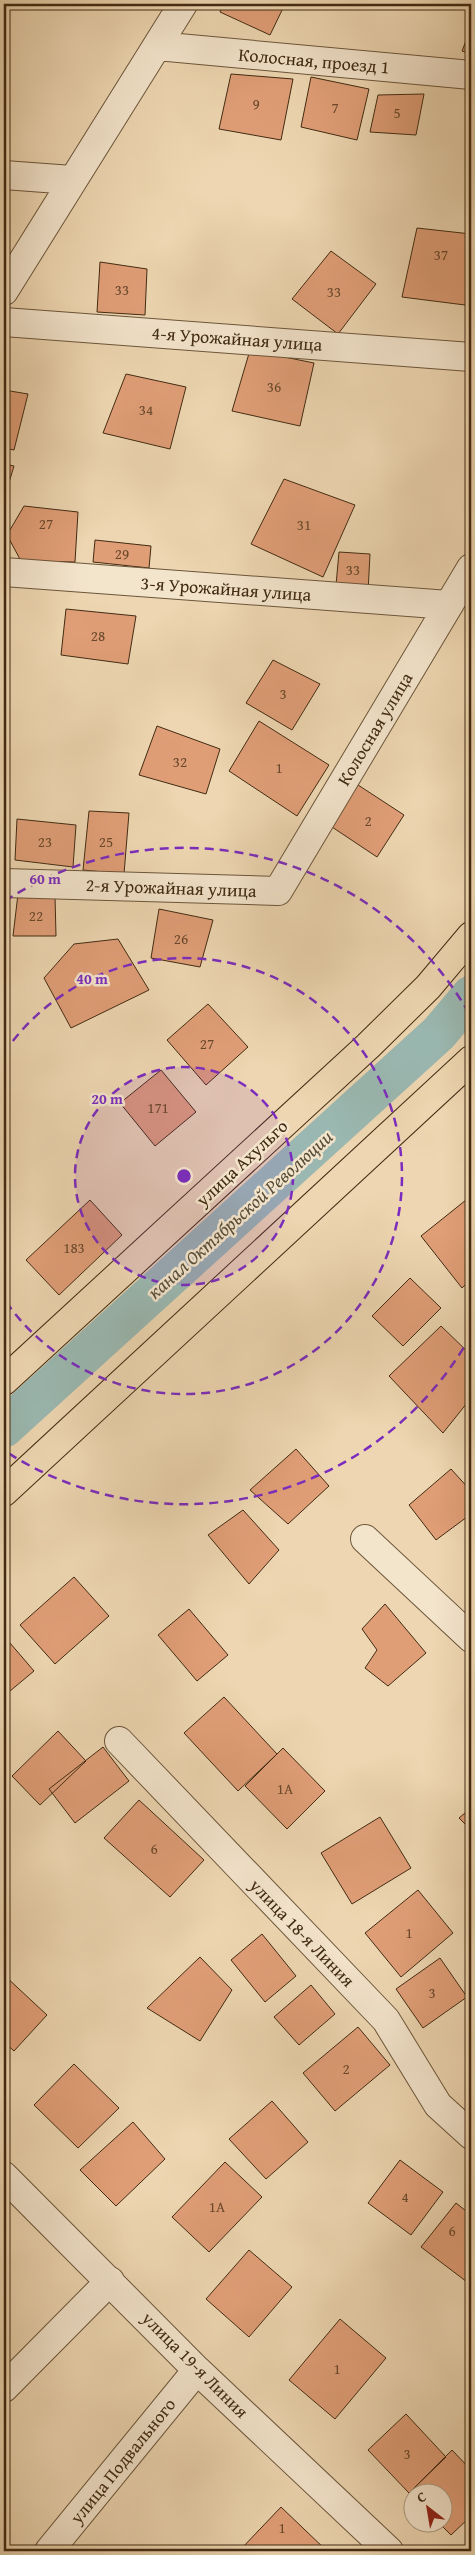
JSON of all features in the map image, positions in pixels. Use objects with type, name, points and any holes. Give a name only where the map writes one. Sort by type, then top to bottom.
[{"type":"main road","name":"улица Ахульго","points":[[4,1381],[368,1046],[428,987],[471,936]]},
{"type":"main road","points":[[4,1492],[471,1060]]},
{"type":"street","points":[[4,291],[183,4]]},
{"type":"street","name":"Колосная, проезд 1","points":[[157,46],[471,75]]},
{"type":"street","points":[[4,175],[72,180]]},
{"type":"street","name":"4-я Урожайная улица","points":[[4,322],[471,357]]},
{"type":"street","name":"Колосная улица","points":[[278,891],[471,568]]},
{"type":"street","name":"3-я Урожайная улица","points":[[4,572],[449,606]]},
{"type":"street","name":"2-я Урожайная улица","points":[[4,883],[278,891]]},
{"type":"street","points":[[365,1539],[471,1638]]},
{"type":"street","name":"улица 18-я Линия","points":[[119,1741],[386,2020],[438,2105],[471,2135]]},
{"type":"street","name":"улица 19-я Линия","points":[[4,2176],[197,2370],[389,2551]]},
{"type":"street","points":[[4,2388],[110,2281]]},
{"type":"street","name":"улица Подвального","points":[[49,2551],[197,2370]]},
{"type":"building","points":[[224,4],[285,4],[270,35],[220,12]]},
{"type":"building","points":[[471,28],[471,54],[462,51]]},
{"type":"building","points":[[231,74],[293,79],[281,140],[219,129]]},
{"type":"building","points":[[311,77],[369,89],[357,140],[301,127]]},
{"type":"building","points":[[424,94],[416,135],[370,132],[378,95]]},
{"type":"building","points":[[417,228],[471,234],[471,276],[465,305],[402,297]]},
{"type":"building","points":[[331,251],[376,284],[338,334],[292,299]]},
{"type":"building","points":[[100,262],[147,269],[145,315],[97,312]]},
{"type":"building","points":[[250,350],[314,363],[300,426],[232,411]]},
{"type":"building","points":[[126,374],[186,387],[170,449],[103,433]]},
{"type":"building","points":[[4,390],[28,394],[14,450],[4,448]]},
{"type":"building","points":[[4,464],[14,466],[4,499]]},
{"type":"building","points":[[284,479],[355,505],[323,577],[251,544]]},
{"type":"building","points":[[24,506],[78,512],[75,562],[21,561],[7,535]]},
{"type":"building","points":[[95,540],[151,546],[149,568],[93,562]]},
{"type":"building","points":[[339,552],[370,554],[368,592],[336,585]]},
{"type":"building","points":[[66,609],[136,616],[128,664],[61,655]]},
{"type":"building","points":[[273,660],[320,684],[292,730],[246,703]]},
{"type":"building","points":[[259,721],[329,765],[297,816],[229,771]]},
{"type":"building","points":[[157,726],[220,749],[206,794],[139,775]]},
{"type":"building","points":[[355,783],[404,815],[377,857],[332,827]]},
{"type":"building","points":[[89,811],[129,813],[124,874],[83,870]]},
{"type":"building","points":[[17,819],[76,825],[73,867],[15,860]]},
{"type":"building","points":[[18,894],[55,896],[56,936],[13,936]]},
{"type":"building","points":[[159,909],[213,920],[200,967],[151,958]]},
{"type":"building","points":[[118,939],[149,990],[71,1028],[44,978],[74,944]]},
{"type":"building","points":[[208,1004],[248,1047],[206,1085],[167,1040]]},
{"type":"building","points":[[161,1070],[196,1112],[155,1146],[120,1103]]},
{"type":"building","points":[[471,1196],[471,1279],[462,1288],[421,1236]]},
{"type":"building","points":[[90,1200],[122,1235],[59,1295],[26,1260]]},
{"type":"building","points":[[410,1278],[441,1308],[403,1346],[372,1316]]},
{"type":"building","points":[[441,1326],[471,1355],[471,1398],[443,1433],[389,1376]]},
{"type":"building","points":[[296,1449],[329,1486],[288,1524],[250,1490]]},
{"type":"building","points":[[451,1469],[471,1491],[471,1514],[436,1540],[409,1505]]},
{"type":"building","points":[[243,1510],[279,1550],[249,1584],[208,1535]]},
{"type":"building","points":[[471,1537],[471,1549],[466,1542]]},
{"type":"building","points":[[74,1577],[109,1616],[55,1664],[20,1625]]},
{"type":"building","points":[[385,1604],[426,1653],[388,1686],[365,1668],[377,1650],[362,1629]]},
{"type":"building","points":[[189,1609],[228,1655],[197,1681],[158,1635]]},
{"type":"building","points":[[4,1636],[34,1671],[4,1696]]},
{"type":"building","points":[[224,1697],[277,1754],[238,1791],[184,1733]]},
{"type":"building","points":[[58,1731],[86,1761],[40,1805],[12,1776]]},
{"type":"building","points":[[103,1747],[129,1781],[75,1823],[49,1789]]},
{"type":"building","points":[[283,1748],[325,1791],[287,1829],[245,1786]]},
{"type":"building","points":[[4,1780],[9,1787],[4,1792]]},
{"type":"building","points":[[139,1800],[204,1860],[170,1897],[104,1838]]},
{"type":"building","points":[[471,1808],[471,1830],[459,1818]]},
{"type":"building","points":[[380,1817],[411,1868],[352,1904],[321,1853]]},
{"type":"building","points":[[418,1890],[453,1933],[401,1977],[365,1933]]},
{"type":"building","points":[[262,1934],[296,1976],[265,2002],[231,1960]]},
{"type":"building","points":[[200,1957],[232,1990],[200,2041],[147,2008]]},
{"type":"building","points":[[440,1958],[467,1997],[423,2028],[396,1989]]},
{"type":"building","points":[[4,1975],[47,2015],[14,2051],[4,2042]]},
{"type":"building","points":[[311,1985],[335,2014],[299,2045],[274,2017]]},
{"type":"building","points":[[358,2027],[390,2065],[335,2111],[303,2073]]},
{"type":"building","points":[[74,2064],[119,2108],[78,2148],[34,2105]]},
{"type":"building","points":[[272,2101],[308,2142],[266,2179],[229,2139]]},
{"type":"building","points":[[133,2122],[165,2159],[116,2206],[80,2170]]},
{"type":"building","points":[[400,2160],[443,2192],[411,2235],[368,2203]]},
{"type":"building","points":[[225,2162],[262,2197],[209,2252],[172,2217]]},
{"type":"building","points":[[456,2203],[471,2215],[471,2276],[467,2282],[421,2247]]},
{"type":"building","points":[[249,2250],[292,2287],[249,2337],[206,2299]]},
{"type":"building","points":[[340,2319],[386,2358],[335,2419],[289,2380]]},
{"type":"building","points":[[406,2414],[446,2457],[420,2482],[402,2482],[402,2486],[368,2450]]},
{"type":"building","points":[[452,2450],[471,2470],[471,2516],[451,2535],[448,2532],[452,2532],[452,2482],[420,2482]]},
{"type":"building","points":[[281,2507],[327,2551],[243,2551],[241,2549]]},
{"type":"building","points":[[471,2542],[471,2551],[468,2551],[465,2549]]},
{"type":"waterway","name":"канал Октябрьской Революции","points":[[4,1428],[439,1033],[471,995]]}]
